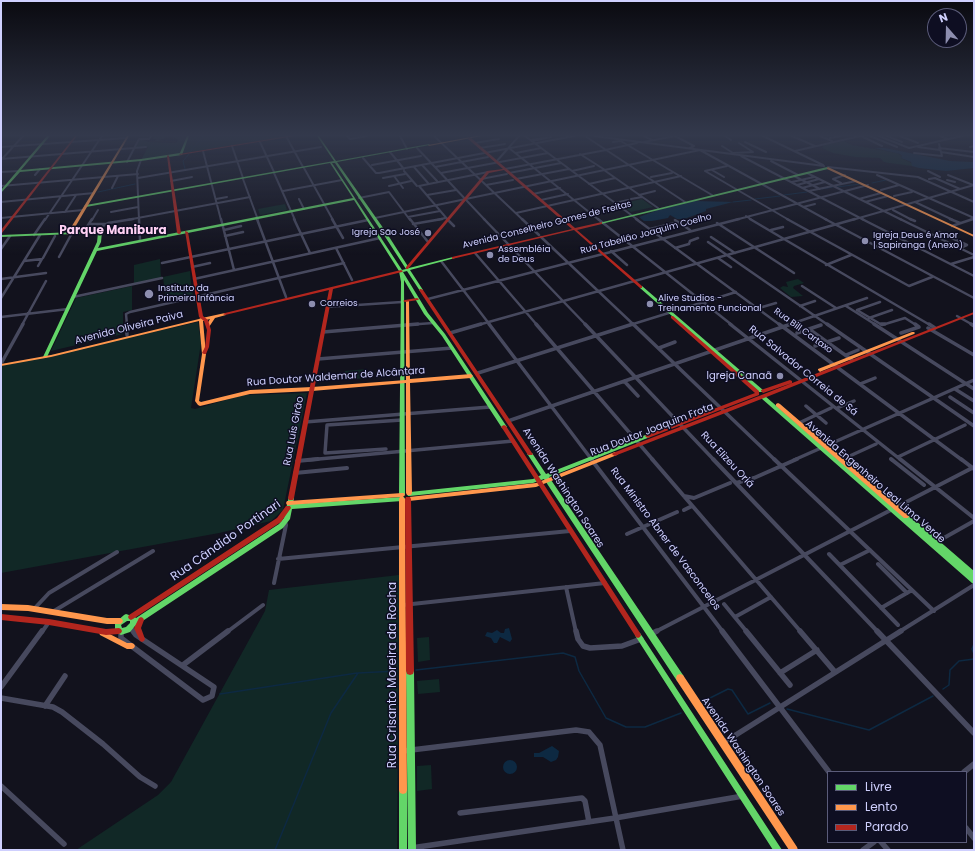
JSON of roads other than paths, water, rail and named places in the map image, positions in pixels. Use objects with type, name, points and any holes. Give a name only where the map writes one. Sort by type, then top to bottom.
[{"type":"main road","points":[[1,192],[4,186],[14,176]]},
{"type":"main road","points":[[1,232],[44,176]]},
{"type":"main road","points":[[170,176],[179,233]]},
{"type":"main road","points":[[85,208],[96,204],[257,176]]},
{"type":"main road","name":"Avenida Washington Soares","points":[[340,176],[356,198],[375,218],[794,850]]},
{"type":"main road","name":"Avenida Washington Soares","points":[[342,176],[429,318],[471,376],[778,850]]},
{"type":"main road","points":[[407,268],[446,218],[484,176]]},
{"type":"main road","name":"Avenida Engenheiro Leal Lima Verde","points":[[511,176],[824,447],[974,581]]},
{"type":"main road","name":"Avenida Conselheiro Gomes de Freitas","points":[[400,270],[710,195],[784,178],[801,176]]},
{"type":"main road","points":[[847,176],[907,202],[906,204]]},
{"type":"main road","points":[[70,233],[103,177]]},
{"type":"main road","name":"Avenida Engenheiro Leal Lima Verde","points":[[524,187],[541,200],[546,206]]},
{"type":"main road","points":[[881,191],[888,196],[974,236]]},
{"type":"main road","points":[[98,249],[179,233],[223,227],[257,218],[356,198]]},
{"type":"main road","points":[[1,236],[56,235],[100,232],[98,249],[73,297],[46,356]]},
{"type":"main road","points":[[186,232],[202,318],[204,354]]},
{"type":"main road","name":"Avenida Conselheiro Gomes de Freitas","points":[[407,268],[508,244]]},
{"type":"main road","name":"Avenida Oliveira Paiva","points":[[1,363],[46,356],[352,280],[400,270]]},
{"type":"main road","name":"Avenida Oliveira Paiva","points":[[46,356],[127,335],[202,318],[213,317],[400,270]]},
{"type":"main road","name":"Rua Crisanto Moreira da Rocha","points":[[400,270],[405,301],[404,416],[402,451],[409,546],[412,849]]},
{"type":"main road","name":"Rua Luís Girão","points":[[289,505],[331,288]]},
{"type":"main road","points":[[405,301],[418,299]]},
{"type":"main road","name":"Rua Doutor Joaquim Frota","points":[[289,505],[405,496],[539,481],[723,411],[762,394],[837,366],[850,358],[869,353],[974,310]]},
{"type":"main road","points":[[429,318],[428,314],[430,311],[436,312]]},
{"type":"main road","name":"Rua Doutor Joaquim Frota","points":[[959,317],[974,313]]},
{"type":"main road","points":[[204,354],[207,347],[209,328],[213,317]]},
{"type":"main road","points":[[202,318],[209,328]]},
{"type":"main road","points":[[203,330],[209,328]]},
{"type":"main road","name":"Rua Doutor Waldemar de Alcântara","points":[[204,354],[197,401],[203,404],[246,392],[312,389],[471,376]]},
{"type":"main road","name":"Avenida Engenheiro Leal Lima Verde","points":[[762,394],[799,423],[893,508]]},
{"type":"main road","name":"Rua Crisanto Moreira da Rocha","points":[[403,850],[402,547],[409,451],[404,416]]},
{"type":"main road","name":"Rua Cândido Portinari","points":[[120,621],[126,617],[132,617],[199,576],[283,519],[289,505]]},
{"type":"main road","name":"Avenida Engenheiro Leal Lima Verde","points":[[934,544],[974,575]]},
{"type":"main road","name":"Rua Cândido Portinari","points":[[120,631],[141,620],[199,576]]},
{"type":"main road","points":[[1,607],[28,608],[107,621],[120,621],[117,627],[120,631],[110,633],[49,622],[20,618],[3,618]]},
{"type":"main road","points":[[3,618],[10,613],[11,607]]},
{"type":"main road","points":[[20,618],[22,613],[28,608]]},
{"type":"main road","points":[[132,617],[132,626]]},
{"type":"main road","points":[[141,620],[137,628],[142,639]]},
{"type":"main road","points":[[100,631],[127,646],[132,646]]},
{"type":"street","points":[[34,235],[74,176]]},
{"type":"street","points":[[112,188],[118,176]]},
{"type":"street","points":[[4,186],[103,177],[138,176],[138,218],[140,241]]},
{"type":"street","points":[[210,176],[234,270]]},
{"type":"street","points":[[275,176],[310,254]]},
{"type":"street","points":[[309,176],[343,238]]},
{"type":"street","points":[[383,178],[394,176],[403,188]]},
{"type":"street","points":[[409,176],[454,226]]},
{"type":"street","points":[[422,176],[428,183]]},
{"type":"street","points":[[432,176],[437,181]]},
{"type":"street","name":"Rua Elizeu Oriá","points":[[443,176],[456,190],[462,201],[508,244],[974,732]]},
{"type":"street","points":[[418,186],[471,176]]},
{"type":"street","points":[[476,176],[517,215],[523,216],[525,219],[524,221],[934,611]]},
{"type":"street","points":[[481,179],[493,176]]},
{"type":"street","points":[[486,185],[533,176]]},
{"type":"street","name":"Rua Salvador Correia de Sá","points":[[544,176],[802,379],[974,518]]},
{"type":"street","points":[[375,218],[578,176]]},
{"type":"street","name":"Rua Bill Cartaxo","points":[[578,176],[759,308],[934,440],[974,468]]},
{"type":"street","points":[[612,176],[657,208]]},
{"type":"street","points":[[644,176],[684,202]]},
{"type":"street","points":[[651,177],[656,176]]},
{"type":"street","points":[[517,215],[546,206],[680,176],[710,195]]},
{"type":"street","points":[[713,176],[851,255],[909,286],[932,277]]},
{"type":"street","points":[[746,176],[932,277],[974,298]]},
{"type":"street","points":[[779,176],[974,276]]},
{"type":"street","points":[[841,183],[833,179],[843,176]]},
{"type":"street","points":[[880,176],[974,218]]},
{"type":"street","points":[[904,176],[918,177],[974,202]]},
{"type":"street","points":[[935,176],[960,189]]},
{"type":"street","points":[[950,176],[973,185]]},
{"type":"street","points":[[171,181],[192,177]]},
{"type":"street","points":[[792,182],[798,177],[814,177],[820,179],[974,256]]},
{"type":"street","points":[[798,177],[820,188]]},
{"type":"street","points":[[243,178],[286,297]]},
{"type":"street","points":[[589,184],[615,178]]},
{"type":"street","points":[[929,179],[935,178],[955,182]]},
{"type":"street","points":[[797,185],[820,179]]},
{"type":"street","points":[[283,191],[342,180]]},
{"type":"street","points":[[940,183],[945,181]]},
{"type":"street","points":[[390,186],[411,182]]},
{"type":"street","points":[[802,188],[825,182]]},
{"type":"street","points":[[809,191],[841,183],[862,183]]},
{"type":"street","name":"Rua Tabelião Joaquim Coelho","points":[[428,299],[843,191],[862,183]]},
{"type":"street","points":[[859,199],[899,185]]},
{"type":"street","points":[[450,333],[973,185]]},
{"type":"street","points":[[533,194],[560,188]]},
{"type":"street","points":[[427,195],[456,190]]},
{"type":"street","points":[[639,195],[655,191]]},
{"type":"street","points":[[894,196],[913,191]]},
{"type":"street","points":[[356,198],[389,192],[428,242]]},
{"type":"street","points":[[1,202],[94,193]]},
{"type":"street","points":[[541,200],[568,194]]},
{"type":"street","points":[[65,212],[76,195]]},
{"type":"street","points":[[216,199],[227,196]]},
{"type":"street","points":[[864,202],[888,196]]},
{"type":"street","points":[[91,224],[105,224],[250,197]]},
{"type":"street","points":[[631,200],[642,197]]},
{"type":"street","points":[[299,199],[304,209]]},
{"type":"street","points":[[615,203],[628,200]]},
{"type":"street","points":[[915,202],[960,222]]},
{"type":"street","points":[[803,207],[815,204]]},
{"type":"street","points":[[111,212],[138,207]]},
{"type":"street","points":[[1,218],[65,212],[85,208]]},
{"type":"street","points":[[83,233],[98,210]]},
{"type":"street","points":[[408,217],[440,210]]},
{"type":"street","points":[[893,210],[915,221]]},
{"type":"street","points":[[897,217],[904,215]]},
{"type":"street","points":[[744,216],[771,230],[783,239]]},
{"type":"street","points":[[744,216],[932,328],[974,355]]},
{"type":"street","points":[[414,224],[446,218]]},
{"type":"street","points":[[952,226],[974,218]]},
{"type":"street","points":[[162,263],[368,220]]},
{"type":"street","points":[[650,229],[675,221],[690,230]]},
{"type":"street","points":[[717,223],[794,273]]},
{"type":"street","points":[[100,232],[105,224]]},
{"type":"street","points":[[223,227],[241,226]]},
{"type":"street","points":[[771,230],[783,227]]},
{"type":"street","points":[[225,236],[243,232]]},
{"type":"street","points":[[939,232],[967,245],[960,248]]},
{"type":"street","points":[[59,257],[70,233]]},
{"type":"street","points":[[1,298],[40,235]]},
{"type":"street","points":[[42,258],[56,235]]},
{"type":"street","points":[[1,249],[10,236]]},
{"type":"street","points":[[711,237],[735,253]]},
{"type":"street","points":[[194,279],[380,238]]},
{"type":"street","points":[[675,248],[689,244],[690,241],[698,238]]},
{"type":"street","points":[[708,242],[974,426]]},
{"type":"street","points":[[336,248],[352,280]]},
{"type":"street","points":[[611,251],[627,265]]},
{"type":"street","points":[[475,253],[527,311],[835,672]]},
{"type":"street","points":[[826,265],[851,255]]},
{"type":"street","points":[[951,264],[974,256]]},
{"type":"street","points":[[718,258],[731,267]]},
{"type":"street","points":[[24,261],[42,259],[38,266]]},
{"type":"street","name":"Rua Ministro Abner de Vasconcelos","points":[[441,261],[705,606],[828,771]]},
{"type":"street","points":[[192,267],[210,263]]},
{"type":"street","points":[[127,335],[126,314],[128,313],[344,263]]},
{"type":"street","points":[[1,279],[46,273]]},
{"type":"street","points":[[73,297],[162,278]]},
{"type":"street","points":[[1,363],[46,281]]},
{"type":"street","points":[[802,286],[836,308]]},
{"type":"street","points":[[478,373],[670,314],[736,292]]},
{"type":"street","points":[[508,420],[867,298]]},
{"type":"street","points":[[327,307],[405,301]]},
{"type":"street","points":[[800,306],[815,301]]},
{"type":"street","points":[[880,302],[857,310],[899,341],[974,389]]},
{"type":"street","points":[[759,308],[776,303]]},
{"type":"street","points":[[845,306],[883,326],[906,318],[919,326],[901,334]]},
{"type":"street","points":[[1,317],[68,309]]},
{"type":"street","points":[[868,319],[892,310]]},
{"type":"street","points":[[959,317],[974,326]]},
{"type":"street","points":[[323,332],[434,323]]},
{"type":"street","points":[[797,333],[821,325]]},
{"type":"street","points":[[809,329],[850,358],[858,350]]},
{"type":"street","points":[[816,346],[839,338]]},
{"type":"street","points":[[658,348],[675,342]]},
{"type":"street","points":[[318,359],[452,348]]},
{"type":"street","points":[[860,384],[875,378]]},
{"type":"street","points":[[736,483],[754,478],[782,466],[974,380]]},
{"type":"street","points":[[624,381],[638,396]]},
{"type":"street","points":[[955,389],[974,401]]},
{"type":"street","points":[[950,397],[974,413]]},
{"type":"street","points":[[837,408],[854,401]]},
{"type":"street","points":[[806,406],[826,423]]},
{"type":"street","points":[[386,449],[324,453],[327,425],[490,407]]},
{"type":"street","points":[[799,423],[831,408]]},
{"type":"street","points":[[305,422],[404,416]]},
{"type":"street","points":[[898,457],[965,425]]},
{"type":"street","points":[[297,461],[513,442]]},
{"type":"street","points":[[841,460],[876,444]]},
{"type":"street","points":[[891,459],[924,485]]},
{"type":"street","points":[[295,472],[347,468]]},
{"type":"street","points":[[650,634],[757,580],[893,508],[974,468]]},
{"type":"street","points":[[913,477],[918,474]]},
{"type":"street","points":[[684,496],[694,498],[730,482]]},
{"type":"street","points":[[684,510],[692,506]]},
{"type":"street","points":[[627,534],[678,512]]},
{"type":"street","points":[[274,583],[283,519]]},
{"type":"street","points":[[934,544],[974,521]]},
{"type":"street","points":[[278,559],[570,531]]},
{"type":"street","points":[[840,565],[870,550]]},
{"type":"street","points":[[53,612],[153,551]]},
{"type":"street","points":[[34,609],[49,593],[117,552]]},
{"type":"street","points":[[829,554],[898,625]]},
{"type":"street","points":[[878,564],[906,593]]},
{"type":"street","points":[[403,605],[605,583]]},
{"type":"street","points":[[722,743],[974,585]]},
{"type":"street","points":[[566,587],[578,639],[583,646],[590,648],[622,646],[641,639]]},
{"type":"street","points":[[881,608],[912,590]]},
{"type":"street","points":[[735,617],[771,597]]},
{"type":"street","points":[[724,604],[790,685]]},
{"type":"street","points":[[183,665],[263,605]]},
{"type":"street","points":[[1,687],[49,622]]},
{"type":"street","points":[[120,631],[121,638],[203,700],[210,698],[214,692],[214,687],[136,635],[132,626]]},
{"type":"street","points":[[780,673],[817,650]]},
{"type":"street","points":[[45,706],[66,676]]},
{"type":"street","points":[[1,698],[45,706],[62,712],[103,744],[140,777],[155,786]]},
{"type":"street","points":[[403,751],[576,730],[589,732],[600,745],[623,850]]},
{"type":"street","points":[[965,771],[974,764]]},
{"type":"street","points":[[1,786],[64,844]]},
{"type":"street","points":[[403,850],[615,818],[744,796]]},
{"type":"street","points":[[460,813],[582,798],[585,801],[589,822]]},
{"type":"street","points":[[967,829],[974,838]]},
{"type":"street","points":[[863,850],[873,843]]},
{"type":"water","points":[[695,201],[733,202],[706,209],[706,211],[684,219],[677,219],[670,215],[668,218],[644,221],[639,217],[658,210]]},
{"type":"water","points":[[509,628],[512,639],[510,642],[500,637],[497,643],[494,643],[491,638],[485,636],[487,632],[492,633],[497,630],[504,633],[505,629]]},
{"type":"water","points":[[552,746],[559,751],[556,760],[551,762],[543,757],[534,757],[534,753],[539,753]]},
{"type":"water","points":[[510,760],[515,762],[517,767],[515,772],[510,774],[505,772],[503,767],[505,762]]},
{"type":"waterway","points":[[872,183],[886,180]]},
{"type":"waterway","points":[[98,192],[135,184]]},
{"type":"waterway","points":[[837,187],[860,184]]},
{"type":"waterway","points":[[822,189],[833,187]]},
{"type":"waterway","points":[[784,195],[807,192]]},
{"type":"waterway","points":[[755,199],[780,196]]},
{"type":"waterway","points":[[733,202],[751,200]]},
{"type":"waterway","points":[[974,644],[972,649],[974,654]]},
{"type":"waterway","points":[[416,670],[563,653],[575,657],[579,671],[606,718],[626,727],[645,727],[681,713]]},
{"type":"waterway","points":[[943,689],[949,685],[950,670],[959,661],[974,659]]},
{"type":"waterway","points":[[275,850],[331,713],[358,673],[397,671]]},
{"type":"waterway","points":[[220,694],[357,673]]},
{"type":"waterway","points":[[704,701],[728,689],[732,690],[748,714],[770,703]]},
{"type":"waterway","points":[[787,709],[869,730],[933,696]]},
{"type":"place","name":"Igreja São José","points":[[428,233]]},
{"type":"place","name":"Igreja Deus é Amor | Sapiranga (Anexo)","points":[[865,241]]},
{"type":"place","name":"Assembléia de Deus","points":[[490,255]]},
{"type":"place","name":"Instituto da Primeira Infância","points":[[149,294]]},
{"type":"place","name":"Correios","points":[[312,304]]},
{"type":"place","name":"Alive Studios - Treinamento Funcional","points":[[650,304]]},
{"type":"place","name":"Igreja Canaã","points":[[780,376]]},
{"type":"district","name":"Parque Manibura","points":[[113,231]]}]
